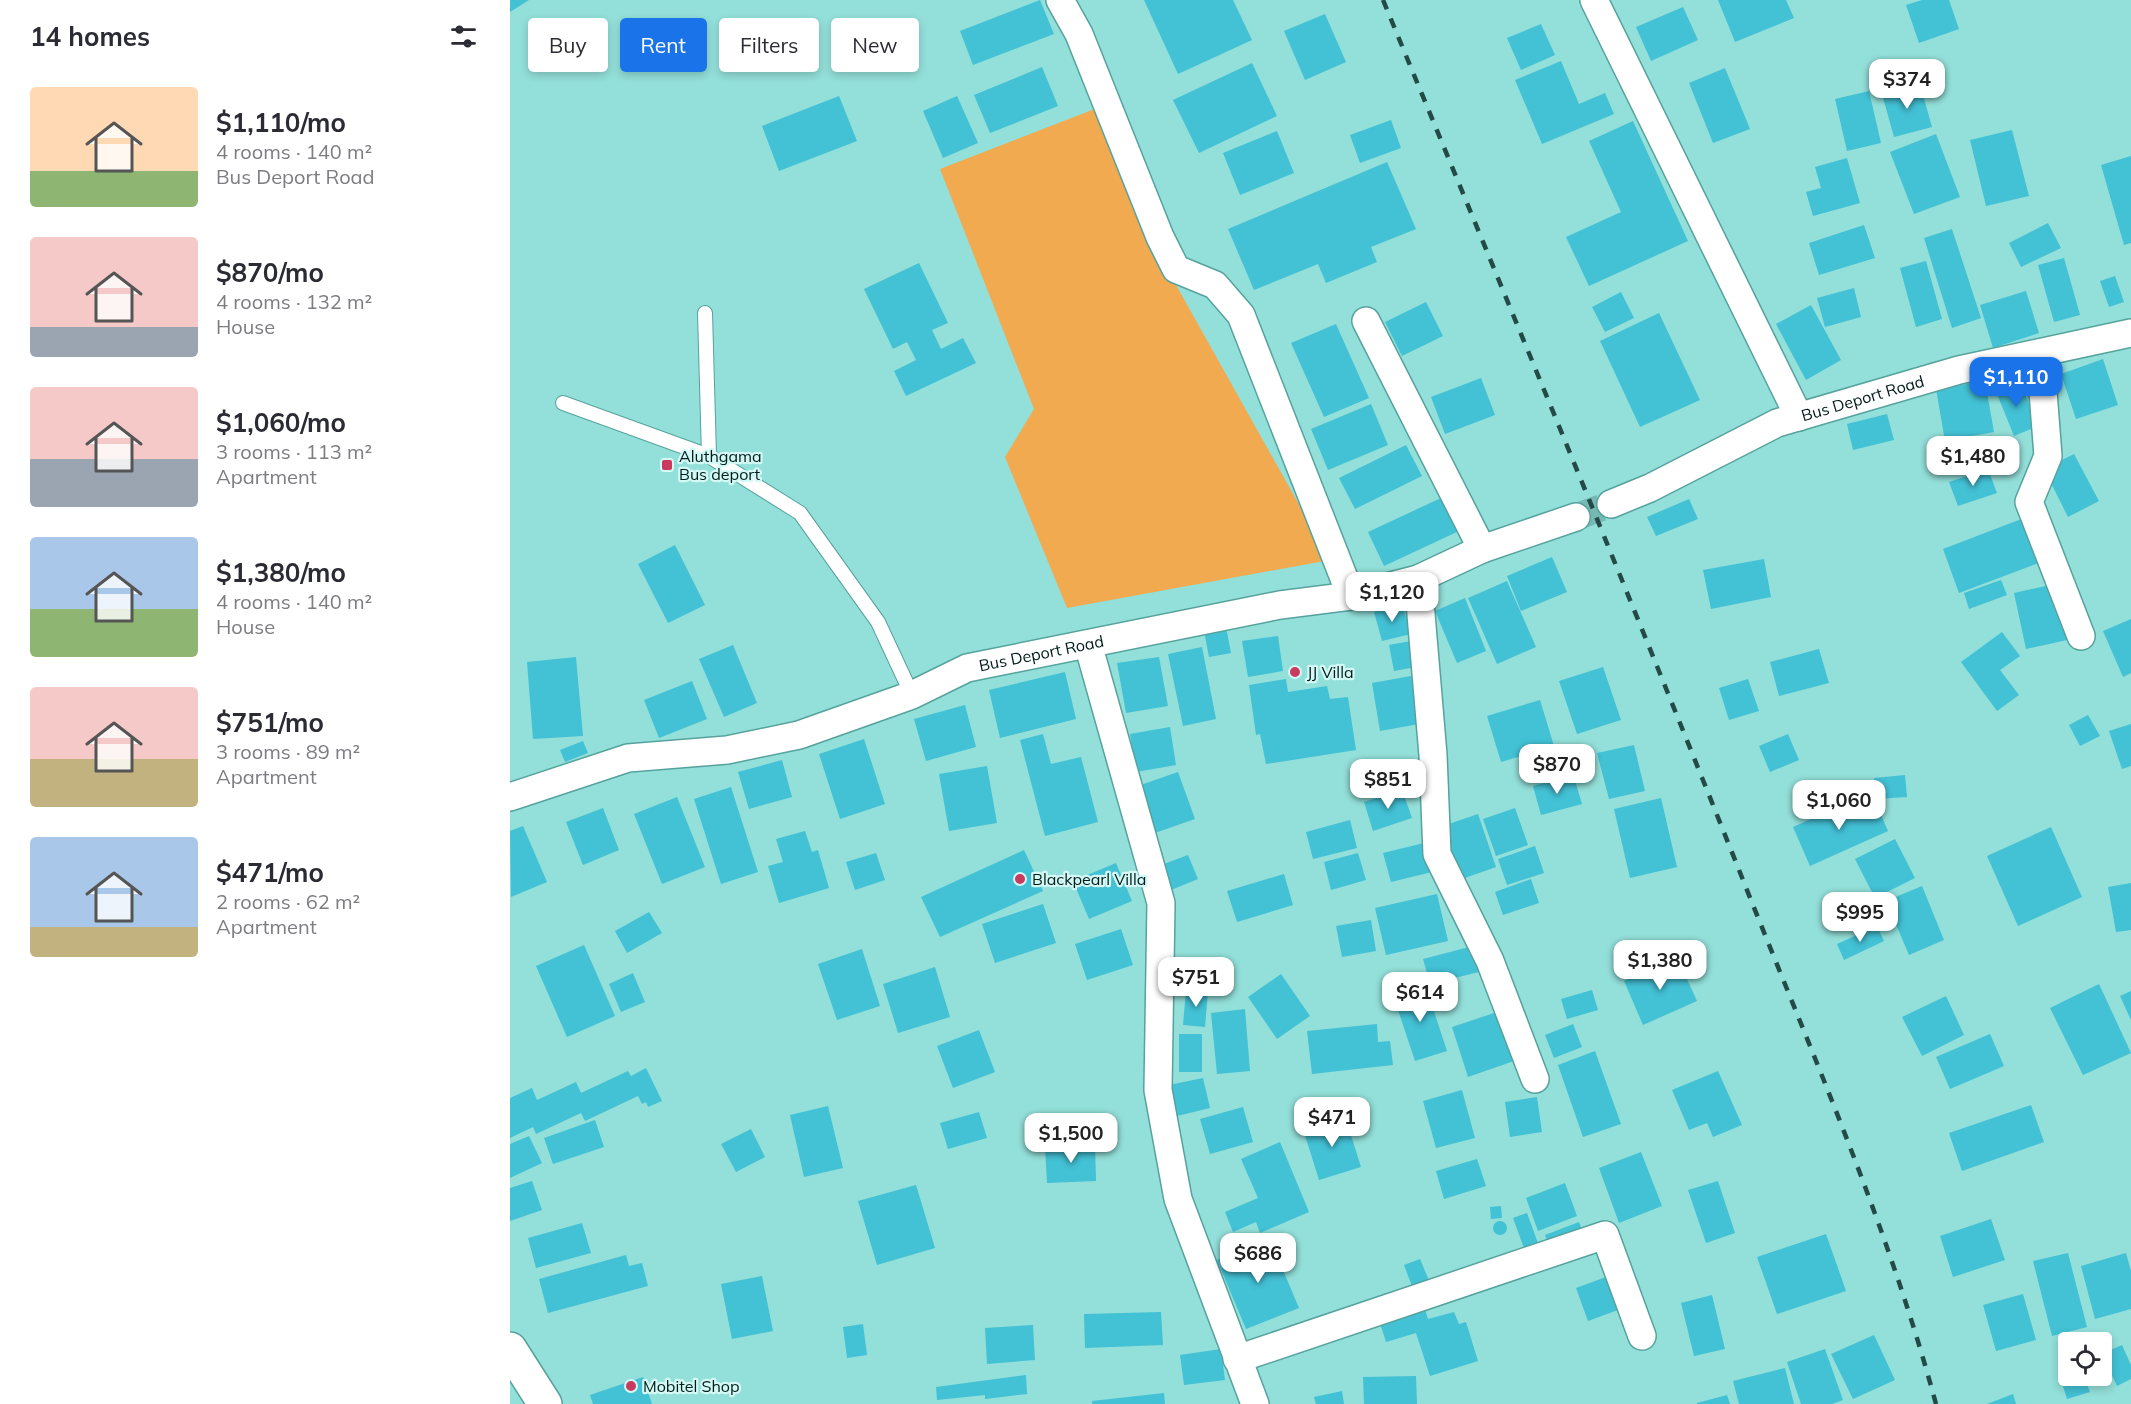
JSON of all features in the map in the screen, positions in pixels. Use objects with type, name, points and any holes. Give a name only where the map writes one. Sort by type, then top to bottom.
[{"type":"highway","points":[[510,1349],[545,1404]]},
{"type":"street","points":[[1060,0],[1079,34],[1160,237],[1176,269],[1215,285],[1241,315],[1351,596]]},
{"type":"street","points":[[1594,0],[1799,417]]},
{"type":"street","points":[[1366,321],[1482,549]]},
{"type":"street","name":"Bus Deport Road","points":[[1611,504],[1650,488],[1777,423],[1959,370],[2131,333]]},
{"type":"street","points":[[2040,353],[2048,456],[2029,502],[2082,636]]},
{"type":"street","name":"Bus Deport Road","points":[[510,797],[628,758],[728,750],[799,735],[912,695],[967,668],[1280,605],[1351,596],[1418,579],[1482,549],[1576,518]]},
{"type":"street","points":[[1418,579],[1433,755],[1437,854],[1490,961],[1535,1079]]},
{"type":"street","points":[[1088,644],[1161,903],[1158,1090],[1178,1199],[1255,1404]]},
{"type":"street","points":[[1237,1359],[1605,1235],[1642,1336]]},
{"type":"lane","points":[[705,314],[709,456]]},
{"type":"lane","points":[[563,403],[709,456],[800,513],[878,622],[912,695]]},
{"type":"shaded area","points":[[1097,108],[1171,276],[1330,560],[1067,608],[1005,457],[1034,409],[940,169]]},
{"type":"building","points":[[510,0],[529,0],[510,12]]},
{"type":"building","points":[[1040,0],[1054,34],[973,65],[960,31]]},
{"type":"building","points":[[1144,0],[1233,0],[1252,40],[1178,74]]},
{"type":"building","points":[[1718,0],[1786,0],[1794,18],[1735,42]]},
{"type":"building","points":[[1922,0],[1949,0],[1959,29],[1919,43],[1906,5]]},
{"type":"building","points":[[1683,7],[1698,40],[1651,61],[1636,27]]},
{"type":"building","points":[[1325,14],[1346,62],[1305,80],[1284,31]]},
{"type":"building","points":[[1541,24],[1555,55],[1521,70],[1507,38]]},
{"type":"building","points":[[1561,61],[1579,104],[1605,93],[1614,114],[1542,144],[1515,80]]},
{"type":"building","points":[[1252,63],[1277,116],[1199,153],[1173,100]]},
{"type":"building","points":[[1042,67],[1058,106],[990,133],[974,95]]},
{"type":"building","points":[[1725,68],[1750,129],[1713,143],[1689,83]]},
{"type":"building","points":[[1920,84],[1932,127],[1894,137],[1882,94]]},
{"type":"building","points":[[1869,91],[1881,143],[1847,151],[1835,99]]},
{"type":"building","points":[[839,96],[857,141],[779,171],[762,126]]},
{"type":"building","points":[[957,96],[978,143],[943,158],[923,111]]},
{"type":"building","points":[[1391,120],[1401,148],[1360,163],[1350,135]]},
{"type":"building","points":[[1633,121],[1688,241],[1589,286],[1566,237],[1621,212],[1589,141]]},
{"type":"building","points":[[2012,130],[2029,196],[1986,206],[1970,140]]},
{"type":"building","points":[[1277,131],[1294,173],[1240,195],[1223,153]]},
{"type":"building","points":[[1936,134],[1960,197],[1914,214],[1890,152]]},
{"type":"building","points":[[2131,156],[2131,243],[2124,245],[2101,165]]},
{"type":"building","points":[[1847,158],[1860,203],[1813,216],[1806,192],[1821,188],[1815,167]]},
{"type":"building","points":[[1387,162],[1416,229],[1371,247],[1377,262],[1326,283],[1318,264],[1254,290],[1228,229]]},
{"type":"building","points":[[2048,223],[2061,248],[2021,267],[2009,243]]},
{"type":"building","points":[[1864,225],[1875,258],[1819,275],[1809,243]]},
{"type":"building","points":[[1952,229],[1981,318],[1952,328],[1924,238]]},
{"type":"building","points":[[2064,258],[2080,315],[2054,322],[2038,265]]},
{"type":"building","points":[[1926,261],[1942,319],[1916,327],[1900,268]]},
{"type":"building","points":[[919,263],[948,323],[932,330],[941,349],[963,338],[976,363],[906,396],[894,371],[916,360],[907,342],[893,349],[864,289]]},
{"type":"building","points":[[2115,276],[2124,302],[2109,307],[2100,281]]},
{"type":"building","points":[[1854,288],[1861,317],[1825,327],[1817,298]]},
{"type":"building","points":[[2026,291],[2039,333],[1993,348],[1980,305]]},
{"type":"building","points":[[1621,292],[1634,318],[1605,332],[1592,307]]},
{"type":"building","points":[[1426,302],[1443,336],[1402,356],[1385,322]]},
{"type":"building","points":[[1811,305],[1841,360],[1806,380],[1776,324]]},
{"type":"building","points":[[1659,313],[1700,400],[1640,427],[1600,341]]},
{"type":"building","points":[[1336,324],[1369,398],[1324,417],[1291,343]]},
{"type":"building","points":[[2103,359],[2118,405],[2076,419],[2061,374]]},
{"type":"building","points":[[1481,378],[1495,415],[1445,434],[1431,397]]},
{"type":"building","points":[[2019,379],[2038,426],[2014,436],[1995,389]]},
{"type":"building","points":[[1985,381],[1994,432],[1945,441],[1936,389]]},
{"type":"building","points":[[1371,404],[1388,445],[1328,470],[1311,429]]},
{"type":"building","points":[[1887,414],[1894,440],[1853,450],[1847,424]]},
{"type":"building","points":[[1406,445],[1422,476],[1355,509],[1339,478]]},
{"type":"building","points":[[2074,454],[2099,501],[2068,517],[2044,469]]},
{"type":"building","points":[[1988,469],[1997,493],[1958,506],[1949,482]]},
{"type":"building","points":[[1443,497],[1459,531],[1384,566],[1368,532]]},
{"type":"building","points":[[1689,499],[1698,519],[1656,536],[1647,517]]},
{"type":"building","points":[[2024,518],[2041,562],[1959,593],[1943,549]]},
{"type":"building","points":[[675,545],[705,605],[668,623],[638,564]]},
{"type":"building","points":[[1552,557],[1567,592],[1521,611],[1507,576]]},
{"type":"building","points":[[1764,559],[1771,597],[1711,609],[1703,570]]},
{"type":"building","points":[[2001,580],[2007,595],[1969,609],[1964,593]]},
{"type":"building","points":[[1507,581],[1536,647],[1497,664],[1468,598]]},
{"type":"building","points":[[2055,584],[2067,640],[2026,649],[2014,593]]},
{"type":"building","points":[[1465,598],[1486,651],[1457,663],[1435,611]]},
{"type":"building","points":[[1402,604],[1411,634],[1382,641],[1374,612]]},
{"type":"building","points":[[2131,619],[2131,673],[2123,677],[2103,631]]},
{"type":"building","points":[[1226,627],[1231,653],[1209,657],[1204,631]]},
{"type":"building","points":[[2002,632],[2020,656],[2000,670],[2019,695],[1997,711],[1961,662]]},
{"type":"building","points":[[1278,636],[1283,671],[1248,677],[1242,641]]},
{"type":"building","points":[[1411,641],[1416,667],[1394,671],[1389,645]]},
{"type":"building","points":[[733,645],[757,703],[724,717],[699,659]]},
{"type":"building","points":[[1202,647],[1216,719],[1183,726],[1168,654]]},
{"type":"building","points":[[1819,649],[1829,683],[1779,696],[1770,662]]},
{"type":"building","points":[[576,657],[583,736],[533,739],[527,662]]},
{"type":"building","points":[[1159,657],[1168,706],[1126,713],[1117,663]]},
{"type":"building","points":[[1603,667],[1621,720],[1577,734],[1559,681]]},
{"type":"building","points":[[1065,672],[1076,719],[1000,738],[989,690]]},
{"type":"building","points":[[1411,676],[1419,724],[1380,731],[1372,683]]},
{"type":"building","points":[[1286,679],[1288,692],[1327,686],[1330,699],[1348,697],[1356,750],[1266,764],[1260,734],[1256,735],[1249,685]]},
{"type":"building","points":[[1748,679],[1759,711],[1729,720],[1719,688]]},
{"type":"building","points":[[692,681],[707,719],[659,738],[644,700]]},
{"type":"building","points":[[1540,700],[1554,746],[1501,762],[1487,716]]},
{"type":"building","points":[[965,705],[976,747],[926,761],[914,719]]},
{"type":"building","points":[[2088,715],[2100,736],[2080,746],[2069,725]]},
{"type":"building","points":[[2131,724],[2131,766],[2122,769],[2109,731]]},
{"type":"building","points":[[1170,727],[1176,765],[1136,772],[1130,734]]},
{"type":"building","points":[[1043,734],[1051,764],[1081,757],[1098,822],[1045,836],[1020,740]]},
{"type":"building","points":[[1788,734],[1799,760],[1770,772],[1759,746]]},
{"type":"building","points":[[864,739],[885,804],[840,819],[819,754]]},
{"type":"building","points":[[583,741],[588,753],[565,762],[560,750]]},
{"type":"building","points":[[1634,745],[1645,791],[1609,799],[1597,753]]},
{"type":"building","points":[[782,760],[792,797],[749,809],[738,772]]},
{"type":"building","points":[[987,766],[997,823],[949,831],[939,774]]},
{"type":"building","points":[[1178,772],[1195,819],[1149,835],[1132,788]]},
{"type":"building","points":[[1573,774],[1582,804],[1541,815],[1533,786]]},
{"type":"building","points":[[1905,775],[1907,797],[1876,799],[1874,778]]},
{"type":"building","points":[[731,787],[758,872],[721,884],[694,799]]},
{"type":"building","points":[[1402,789],[1412,818],[1373,831],[1364,802]]},
{"type":"building","points":[[677,797],[705,867],[662,884],[634,814]]},
{"type":"building","points":[[1661,798],[1677,867],[1630,878],[1614,809]]},
{"type":"building","points":[[1852,801],[1856,809],[1875,801],[1888,831],[1810,866],[1793,827]]},
{"type":"building","points":[[603,808],[619,850],[583,865],[566,822]]},
{"type":"building","points":[[1515,808],[1528,845],[1496,856],[1483,819]]},
{"type":"building","points":[[1478,814],[1496,867],[1462,879],[1443,826]]},
{"type":"building","points":[[1350,820],[1357,848],[1313,859],[1306,832]]},
{"type":"building","points":[[523,826],[547,882],[511,897],[510,831]]},
{"type":"building","points":[[2051,827],[2082,897],[2018,926],[1987,856]]},
{"type":"building","points":[[805,831],[812,852],[818,850],[829,888],[779,903],[768,866],[783,862],[776,839]]},
{"type":"building","points":[[1895,839],[1915,878],[1875,898],[1855,859]]},
{"type":"building","points":[[1424,843],[1432,872],[1391,882],[1383,853]]},
{"type":"building","points":[[1535,846],[1544,873],[1507,885],[1498,859]]},
{"type":"building","points":[[1024,850],[1043,891],[940,937],[921,897]]},
{"type":"building","points":[[876,853],[885,880],[855,890],[846,862]]},
{"type":"building","points":[[1358,853],[1366,880],[1331,890],[1324,862]]},
{"type":"building","points":[[1188,855],[1198,879],[1171,890],[1161,865]]},
{"type":"building","points":[[1116,863],[1132,901],[1089,919],[1073,881]]},
{"type":"building","points":[[1284,874],[1293,905],[1237,922],[1227,891]]},
{"type":"building","points":[[1531,879],[1539,903],[1503,915],[1495,892]]},
{"type":"building","points":[[2131,883],[2131,930],[2116,932],[2108,887]]},
{"type":"building","points":[[1922,886],[1944,940],[1909,955],[1886,901]]},
{"type":"building","points":[[1437,894],[1448,941],[1386,955],[1375,908]]},
{"type":"building","points":[[1043,904],[1056,943],[995,963],[982,924]]},
{"type":"building","points":[[649,912],[662,933],[627,953],[615,931]]},
{"type":"building","points":[[1371,920],[1376,951],[1342,957],[1336,926]]},
{"type":"building","points":[[1877,926],[1884,941],[1844,960],[1837,944]]},
{"type":"building","points":[[1121,929],[1133,965],[1087,980],[1075,944]]},
{"type":"building","points":[[584,945],[615,1016],[567,1037],[536,966]]},
{"type":"building","points":[[1473,946],[1479,972],[1430,984],[1423,959]]},
{"type":"building","points":[[862,949],[880,1006],[837,1020],[818,964]]},
{"type":"building","points":[[1677,957],[1697,1001],[1643,1025],[1624,981]]},
{"type":"building","points":[[935,967],[950,1017],[898,1033],[883,984]]},
{"type":"building","points":[[633,973],[645,1002],[621,1012],[609,984]]},
{"type":"building","points":[[1281,974],[1310,1016],[1277,1039],[1248,997]]},
{"type":"building","points":[[1425,984],[1447,1051],[1415,1061],[1393,995]]},
{"type":"building","points":[[2099,984],[2131,1053],[2083,1075],[2050,1008]]},
{"type":"building","points":[[1186,990],[1208,992],[1205,1027],[1183,1025]]},
{"type":"building","points":[[1592,990],[1598,1010],[1567,1019],[1561,999]]},
{"type":"building","points":[[2131,991],[2131,1020],[2120,996]]},
{"type":"building","points":[[1946,996],[1964,1035],[1922,1056],[1902,1017]]},
{"type":"building","points":[[1245,1009],[1250,1071],[1217,1074],[1211,1013]]},
{"type":"building","points":[[1497,1012],[1514,1061],[1468,1077],[1452,1027]]},
{"type":"building","points":[[1377,1024],[1378,1042],[1390,1041],[1393,1065],[1312,1074],[1307,1031]]},
{"type":"building","points":[[1573,1024],[1582,1047],[1554,1058],[1545,1035]]},
{"type":"building","points":[[979,1030],[995,1072],[953,1088],[937,1046]]},
{"type":"building","points":[[1179,1034],[1202,1034],[1202,1072],[1179,1072]]},
{"type":"building","points":[[1990,1034],[2004,1066],[1950,1089],[1936,1057]]},
{"type":"building","points":[[1595,1051],[1621,1124],[1583,1137],[1558,1065]]},
{"type":"building","points":[[646,1068],[662,1101],[648,1107],[646,1102],[642,1104],[638,1096],[585,1121],[581,1113],[536,1134],[533,1127],[510,1138],[510,1098],[532,1088],[537,1100],[576,1082],[581,1093],[628,1071],[631,1076]]},
{"type":"building","points":[[1718,1071],[1742,1125],[1713,1137],[1707,1123],[1689,1130],[1672,1090]]},
{"type":"building","points":[[1203,1078],[1210,1108],[1177,1116],[1169,1085]]},
{"type":"building","points":[[1462,1090],[1475,1138],[1436,1148],[1423,1101]]},
{"type":"building","points":[[1537,1097],[1542,1132],[1510,1137],[1505,1102]]},
{"type":"building","points":[[2031,1105],[2044,1142],[1962,1171],[1949,1133]]},
{"type":"building","points":[[828,1106],[843,1168],[804,1177],[790,1115]]},
{"type":"building","points":[[1243,1107],[1253,1142],[1210,1154],[1200,1119]]},
{"type":"building","points":[[979,1112],[987,1138],[948,1149],[940,1123]]},
{"type":"building","points":[[1345,1116],[1361,1167],[1319,1180],[1303,1129]]},
{"type":"building","points":[[595,1120],[604,1147],[553,1164],[544,1138]]},
{"type":"building","points":[[751,1129],[765,1157],[736,1172],[721,1144]]},
{"type":"building","points":[[529,1136],[542,1163],[510,1178],[510,1144]]},
{"type":"building","points":[[1280,1142],[1309,1212],[1260,1233],[1256,1222],[1233,1232],[1225,1212],[1258,1198],[1241,1159]]},
{"type":"building","points":[[1095,1144],[1096,1181],[1047,1183],[1045,1147]]},
{"type":"building","points":[[1641,1152],[1662,1206],[1619,1223],[1599,1168]]},
{"type":"building","points":[[1477,1159],[1486,1186],[1444,1199],[1436,1171]]},
{"type":"building","points":[[532,1181],[542,1210],[510,1221],[510,1188]]},
{"type":"building","points":[[1718,1181],[1735,1233],[1706,1243],[1688,1190]]},
{"type":"building","points":[[1565,1183],[1577,1216],[1538,1231],[1526,1198]]},
{"type":"building","points":[[916,1185],[935,1248],[877,1265],[858,1201]]},
{"type":"building","points":[[1501,1206],[1502,1218],[1491,1219],[1490,1207]]},
{"type":"building","points":[[1527,1213],[1539,1246],[1525,1251],[1513,1218]]},
{"type":"building","points":[[1991,1219],[2005,1260],[1953,1277],[1940,1236]]},
{"type":"building","points":[[1500,1221],[1505,1223],[1507,1228],[1505,1233],[1500,1235],[1495,1233],[1493,1228],[1495,1223]]},
{"type":"building","points":[[1579,1222],[1585,1238],[1551,1251],[1545,1235]]},
{"type":"building","points":[[582,1223],[591,1253],[536,1268],[528,1238]]},
{"type":"building","points":[[1826,1234],[1846,1291],[1777,1314],[1757,1257]]},
{"type":"building","points":[[1270,1239],[1299,1308],[1246,1329],[1217,1260]]},
{"type":"building","points":[[2068,1253],[2087,1327],[2058,1332],[2058,1334],[2052,1336],[2033,1261]]},
{"type":"building","points":[[2126,1253],[2131,1271],[2131,1309],[2095,1319],[2081,1266]]},
{"type":"building","points":[[626,1255],[629,1266],[642,1263],[648,1286],[548,1313],[539,1279]]},
{"type":"building","points":[[1420,1259],[1430,1283],[1413,1289],[1404,1265]]},
{"type":"building","points":[[1614,1274],[1626,1307],[1588,1321],[1576,1288]]},
{"type":"building","points":[[762,1276],[773,1331],[732,1339],[721,1284]]},
{"type":"building","points":[[2023,1294],[2036,1340],[1996,1351],[1983,1305]]},
{"type":"building","points":[[1712,1295],[1725,1349],[1694,1356],[1681,1303]]},
{"type":"building","points":[[1425,1309],[1428,1319],[1454,1312],[1459,1324],[1466,1322],[1478,1361],[1430,1376],[1416,1333],[1386,1342],[1380,1323]]},
{"type":"building","points":[[1161,1312],[1163,1345],[1085,1348],[1084,1314]]},
{"type":"building","points":[[863,1324],[867,1355],[847,1358],[843,1327]]},
{"type":"building","points":[[1033,1325],[1035,1360],[987,1364],[985,1328]]},
{"type":"building","points":[[1874,1335],[1895,1380],[1853,1399],[1831,1354]]},
{"type":"building","points":[[2122,1345],[2131,1365],[2131,1379],[2117,1386],[2112,1375],[2112,1350]]},
{"type":"building","points":[[1221,1349],[1225,1380],[1184,1385],[1180,1355]]},
{"type":"building","points":[[1825,1349],[1843,1400],[1832,1404],[1801,1404],[1787,1362]]},
{"type":"building","points":[[1785,1368],[1794,1404],[1739,1404],[1733,1381]]},
{"type":"building","points":[[1026,1375],[1027,1394],[985,1399],[985,1395],[937,1400],[936,1387]]},
{"type":"building","points":[[1416,1376],[1417,1404],[1364,1404],[1363,1377]]},
{"type":"building","name":"Mobitel Shop","points":[[643,1377],[652,1404],[593,1404],[590,1395]]},
{"type":"building","points":[[2063,1386],[2088,1386],[2090,1392],[2067,1399]]},
{"type":"building","points":[[1342,1391],[1344,1404],[1316,1404],[1314,1397]]},
{"type":"building","points":[[1164,1393],[1165,1404],[1092,1404],[1092,1401]]},
{"type":"building","points":[[2013,1394],[2016,1404],[1987,1404]]},
{"type":"building","points":[[1727,1395],[1730,1404],[1697,1404],[1697,1403]]},
{"type":"tunnel","points":[[1576,517],[1611,504]]},
{"type":"railway","points":[[1383,0],[1611,553],[1823,1077],[1895,1272],[1936,1404]]},
{"type":"place","name":"Aluthgama Bus deport","points":[[667,465]]},
{"type":"place","name":"JJ Villa","points":[[1295,672]]},
{"type":"place","name":"Blackpearl Villa","points":[[1020,879]]},
{"type":"place","name":"Mobitel Shop","points":[[631,1386]]}]
